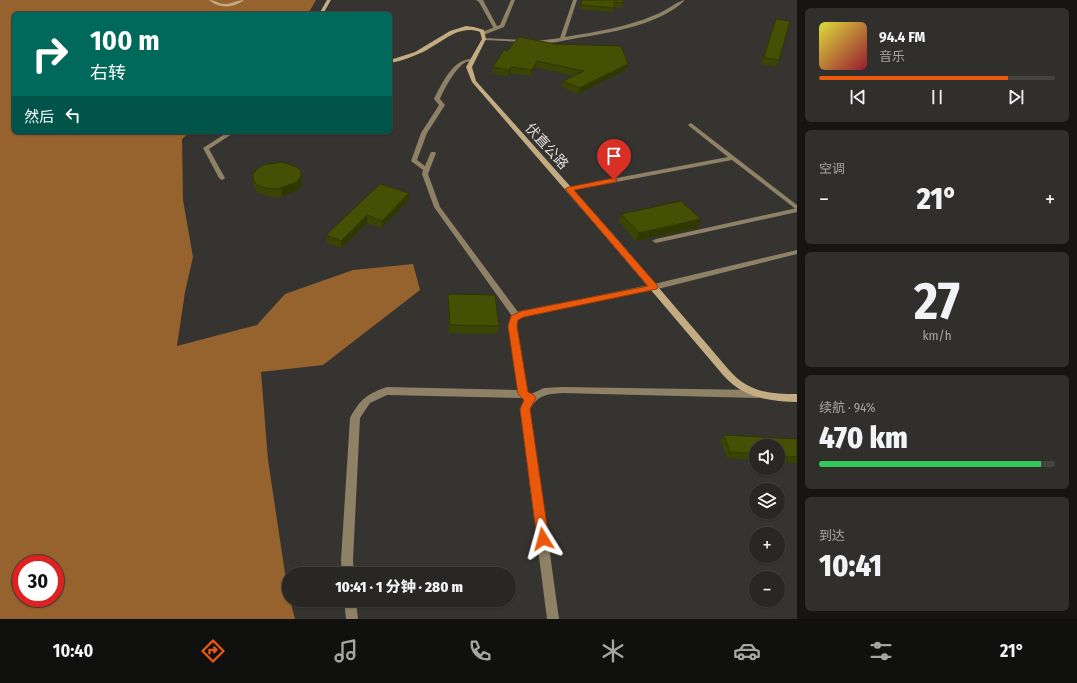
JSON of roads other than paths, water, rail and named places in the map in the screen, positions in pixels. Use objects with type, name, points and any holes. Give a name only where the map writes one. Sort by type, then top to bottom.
[{"type":"main road","points":[[211,0],[218,5],[231,5],[242,0]]},
{"type":"main road","points":[[322,12],[329,0]]},
{"type":"main road","points":[[392,61],[408,57],[427,48],[459,28],[474,28],[484,36]]},
{"type":"main road","name":"伏直公路","points":[[484,36],[469,66],[474,81],[738,384],[757,394],[784,398],[797,398]]},
{"type":"street","points":[[478,0],[481,1],[496,28]]},
{"type":"street","points":[[484,36],[502,26],[513,0]]},
{"type":"street","points":[[562,39],[575,0]]},
{"type":"street","points":[[484,36],[546,42],[612,30],[657,16],[678,6],[683,0]]},
{"type":"street","points":[[427,170],[414,161],[424,133],[442,105],[437,99],[458,66],[464,61],[473,60]]},
{"type":"street","points":[[691,125],[797,209]]},
{"type":"street","points":[[222,178],[206,148],[229,134]]},
{"type":"street","points":[[433,153],[425,174],[437,207],[517,316]]},
{"type":"street","points":[[569,189],[733,158]]},
{"type":"street","points":[[656,241],[797,209]]},
{"type":"street","points":[[553,619],[525,409],[527,396],[512,326],[514,319],[521,314],[654,287],[797,252]]},
{"type":"street","points":[[348,567],[355,418],[361,405],[372,396],[387,391],[527,396],[541,391],[562,390],[757,394]]},
{"type":"street","points":[[351,607],[352,619]]}]
